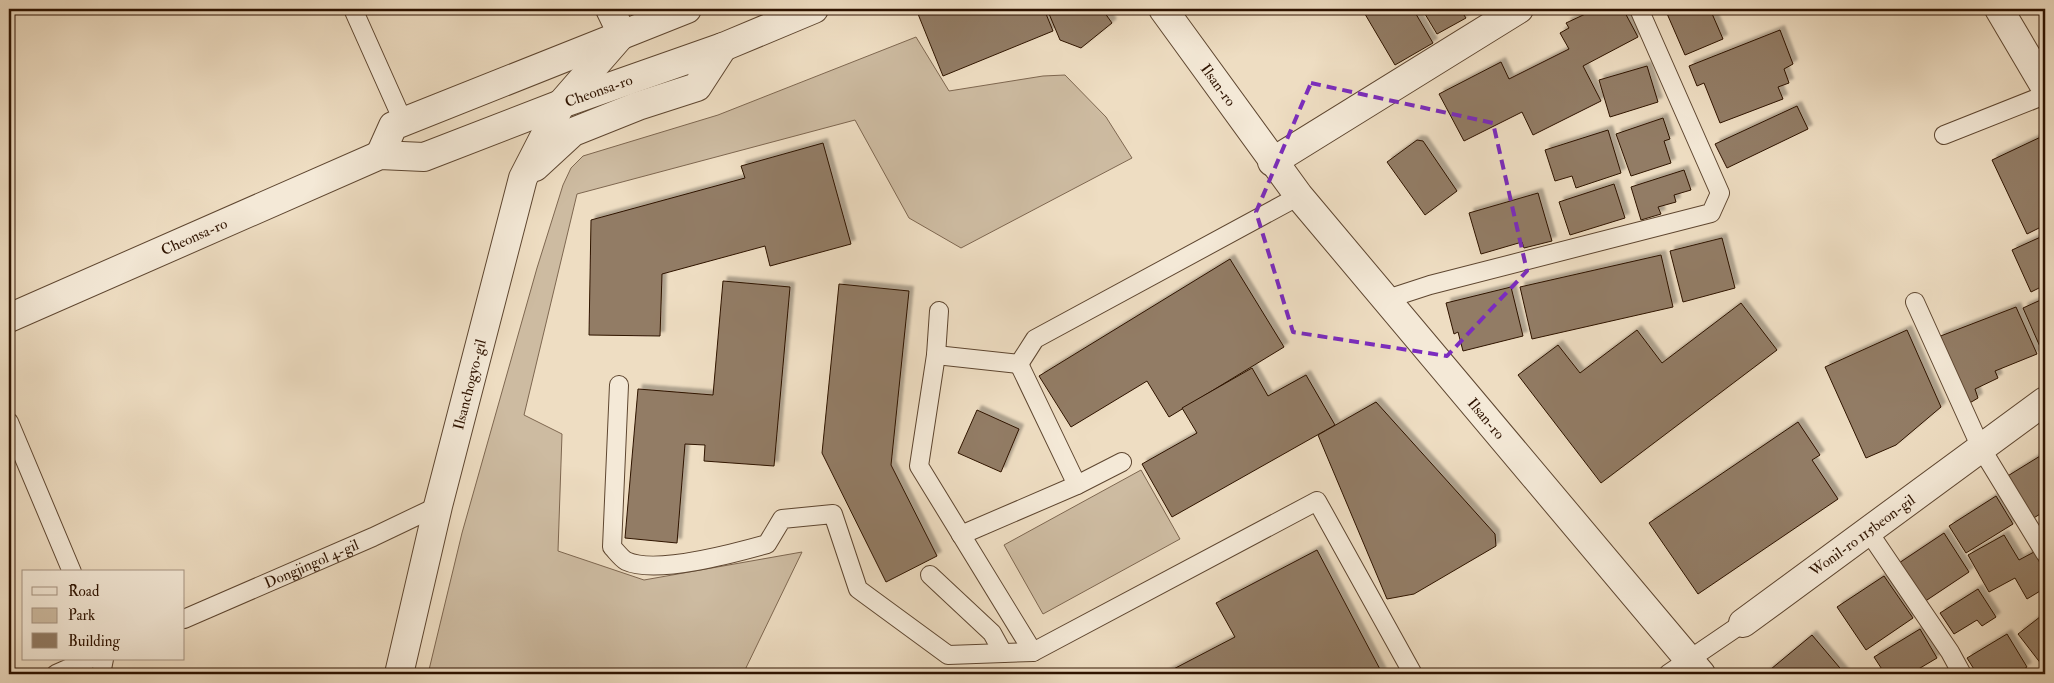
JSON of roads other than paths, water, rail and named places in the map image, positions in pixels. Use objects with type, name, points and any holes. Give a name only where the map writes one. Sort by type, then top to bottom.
[{"type":"street","points":[[610,9],[622,34]]},
{"type":"street","points":[[380,155],[392,126],[687,9]]},
{"type":"street","name":"Cheonsa-ro","points":[[9,318],[380,155],[424,157],[561,104],[722,47],[814,9]]},
{"type":"street","name":"Ilsan-ro","points":[[1163,9],[1258,138],[1272,162],[1299,196],[1384,300],[1696,667]]},
{"type":"street","points":[[1272,162],[1519,9]]},
{"type":"street","points":[[1999,9],[2045,87]]},
{"type":"street","points":[[561,104],[622,34]]},
{"type":"street","points":[[523,178],[573,132],[638,106],[697,87],[722,47]]},
{"type":"street","name":"Ilsanchogyo-gil","points":[[399,674],[438,506],[523,178],[561,104]]},
{"type":"street","name":"Wonil-ro 115beon-gil","points":[[1743,623],[2045,401]]},
{"type":"lane","points":[[353,9],[403,121]]},
{"type":"lane","points":[[1384,300],[1430,285],[1711,212],[1720,193],[1638,9]]},
{"type":"lane","points":[[1944,135],[2045,95]]},
{"type":"lane","points":[[1019,364],[1035,339],[1299,196]]},
{"type":"lane","points":[[1915,302],[1981,448],[2045,552]]},
{"type":"lane","points":[[939,311],[936,355],[919,466],[1033,652]]},
{"type":"lane","points":[[936,355],[1019,364]]},
{"type":"lane","points":[[1019,364],[1077,485]]},
{"type":"lane","points":[[619,385],[612,547],[625,560],[654,566],[726,555],[767,544],[782,519],[833,514],[858,589],[948,655],[1033,652],[1317,501],[1413,674]]},
{"type":"lane","points":[[9,422],[71,570]]},
{"type":"lane","points":[[961,535],[1077,485],[1122,462]]},
{"type":"lane","name":"Dongjingol 4-gil","points":[[185,618],[373,537],[438,506]]},
{"type":"lane","points":[[1868,531],[1950,652],[1962,674]]},
{"type":"lane","points":[[930,574],[992,633],[1003,653]]},
{"type":"lane","points":[[1668,674],[1696,667],[1743,623]]},
{"type":"lane","points":[[56,674],[88,660]]},
{"type":"lane","points":[[101,674],[104,660]]}]
